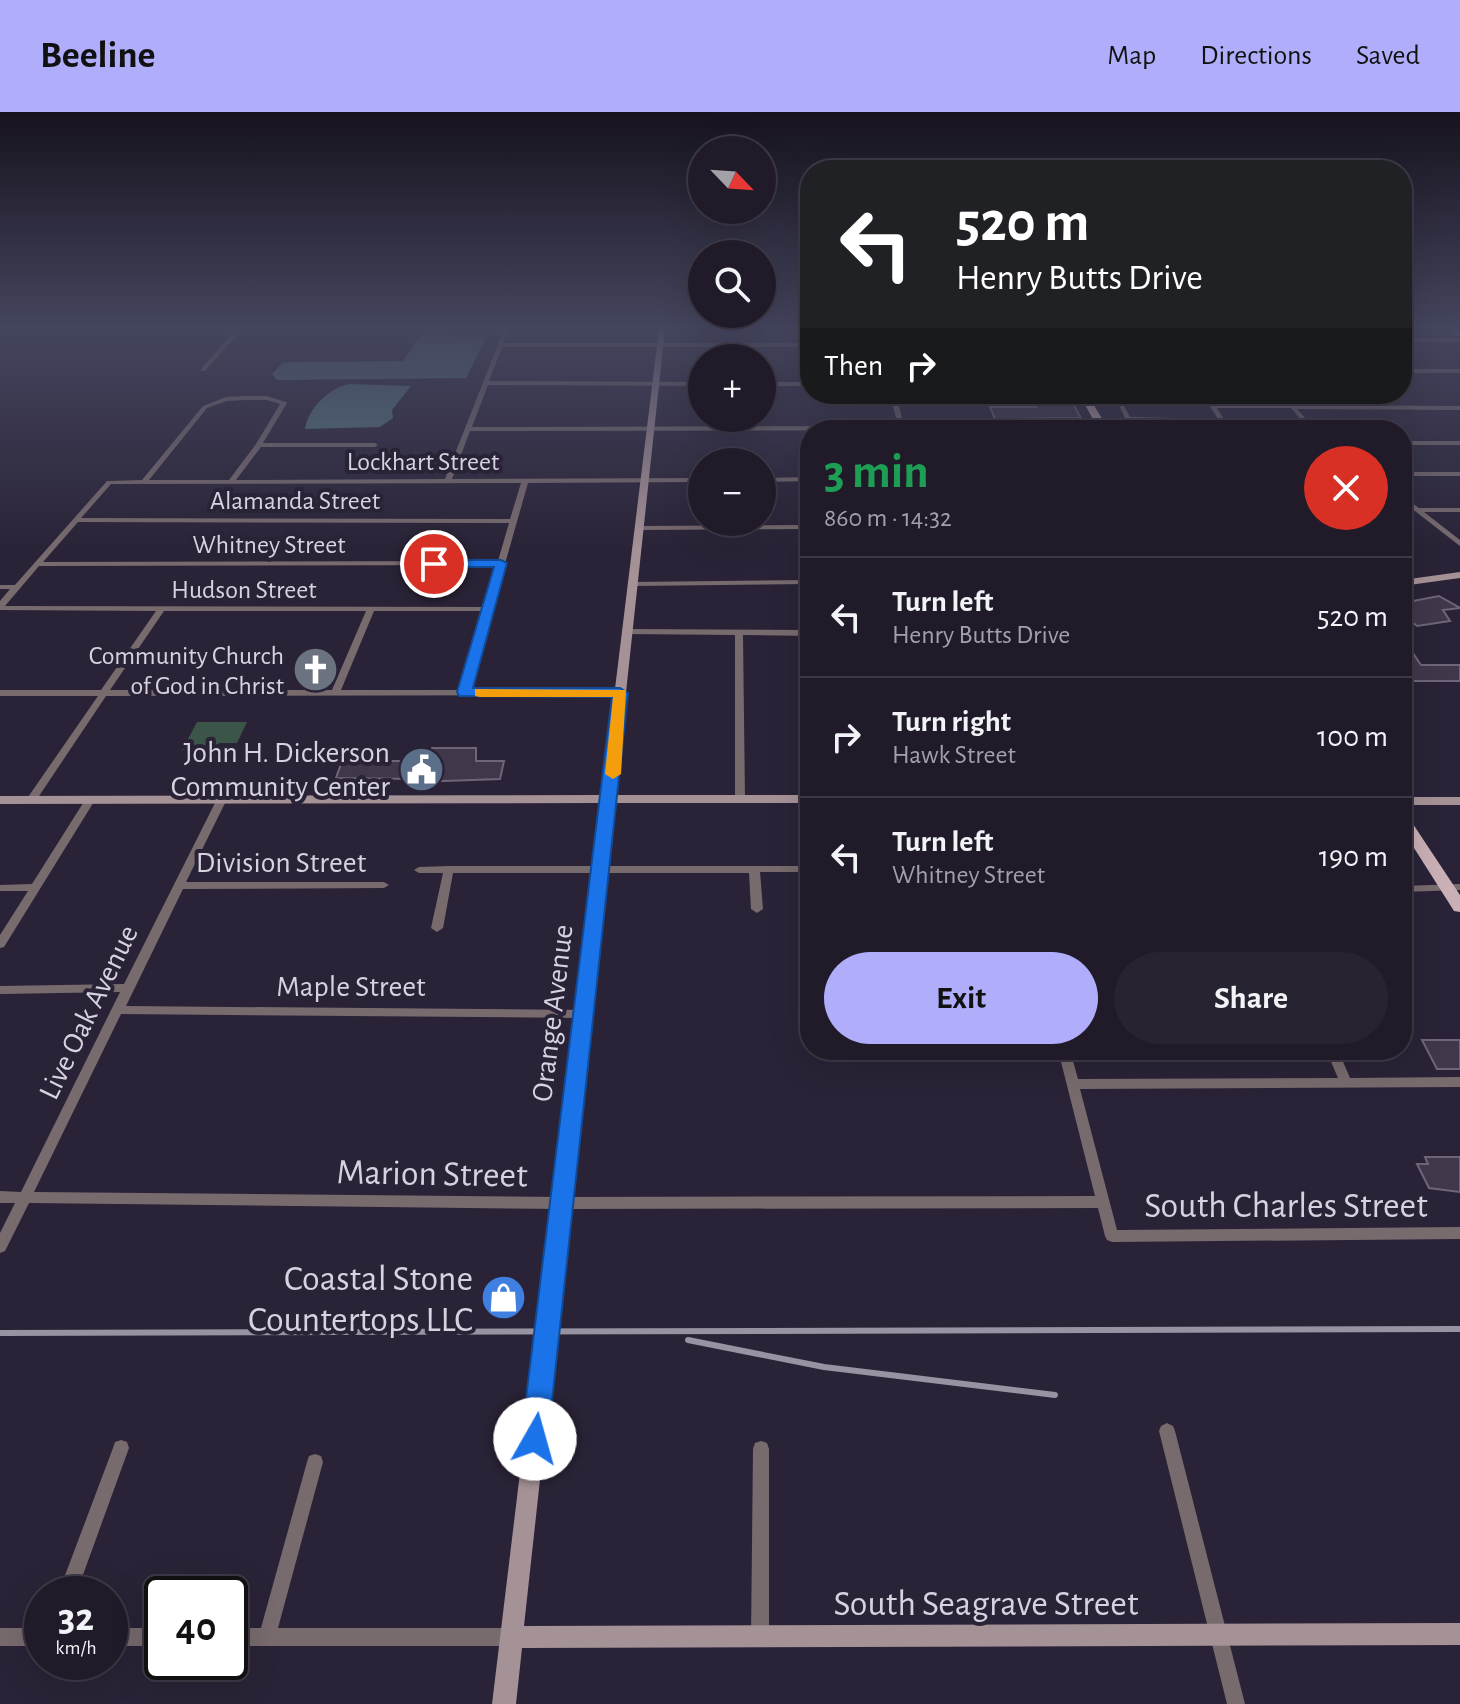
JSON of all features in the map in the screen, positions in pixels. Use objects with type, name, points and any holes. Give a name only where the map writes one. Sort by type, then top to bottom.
[{"type":"main road","points":[[1412,831],[1454,887],[1460,907]]},
{"type":"street","points":[[145,480],[205,407],[215,403]]},
{"type":"street","points":[[231,481],[259,445],[284,403]]},
{"type":"street","points":[[448,480],[478,403]]},
{"type":"street","name":"Orange Avenue","points":[[504,1704],[654,403]]},
{"type":"street","points":[[1120,404],[1128,419],[1175,420]]},
{"type":"street","points":[[1221,420],[1214,406],[1460,408]]},
{"type":"street","points":[[1291,406],[1304,420]]},
{"type":"street","points":[[468,429],[800,429]]},
{"type":"street","points":[[1412,443],[1460,443]]},
{"type":"street","points":[[259,445],[375,445]]},
{"type":"street","points":[[1412,474],[1460,474]]},
{"type":"street","points":[[776,480],[800,479]]},
{"type":"street","name":"Lockhart Street","points":[[76,520],[109,482],[688,480]]},
{"type":"street","points":[[464,692],[525,481]]},
{"type":"street","points":[[1412,506],[1460,544]]},
{"type":"street","points":[[1418,510],[1460,510]]},
{"type":"street","points":[[0,607],[76,520]]},
{"type":"street","name":"Alamanda Street","points":[[76,520],[513,521]]},
{"type":"street","points":[[640,528],[800,527]]},
{"type":"street","name":"Whitney Street","points":[[37,564],[501,563]]},
{"type":"street","points":[[1412,582],[1460,575]]},
{"type":"street","points":[[633,584],[800,582]]},
{"type":"street","points":[[0,587],[17,587]]},
{"type":"street","name":"Hudson Street","points":[[0,607],[487,609]]},
{"type":"street","points":[[31,800],[161,609]]},
{"type":"street","points":[[336,692],[371,609]]},
{"type":"street","points":[[628,632],[800,633]]},
{"type":"street","points":[[739,633],[740,800]]},
{"type":"street","points":[[0,693],[620,693]]},
{"type":"street","name":"Live Oak Avenue","points":[[0,1247],[222,799]]},
{"type":"street","points":[[0,800],[610,802],[800,799]]},
{"type":"street","points":[[0,944],[90,800]]},
{"type":"street","points":[[1412,801],[1460,801]]},
{"type":"street","points":[[437,928],[449,869]]},
{"type":"street","points":[[754,869],[757,909]]},
{"type":"street","points":[[419,870],[800,869]]},
{"type":"street","name":"Division Street","points":[[179,886],[384,885]]},
{"type":"street","points":[[0,888],[35,887]]},
{"type":"street","points":[[1412,889],[1454,887]]},
{"type":"street","points":[[0,990],[129,988]]},
{"type":"street","name":"Maple Street","points":[[118,1010],[584,1014]]},
{"type":"street","points":[[1067,1060],[1103,1202]]},
{"type":"street","points":[[1336,1060],[1346,1082]]},
{"type":"street","points":[[1073,1084],[1460,1082]]},
{"type":"street","name":"Marion Street","points":[[0,1197],[562,1203],[1103,1202]]},
{"type":"street","name":"South Charles Street","points":[[1103,1202],[1112,1236],[1460,1233]]},
{"type":"street","points":[[1167,1431],[1236,1704]]},
{"type":"street","points":[[74,1576],[121,1448]]},
{"type":"street","points":[[760,1637],[761,1449]]},
{"type":"street","points":[[267,1637],[315,1462]]},
{"type":"street","name":"South Seagrave Street","points":[[512,1637],[1460,1634]]},
{"type":"street","points":[[0,1637],[24,1637]]},
{"type":"street","points":[[248,1637],[512,1637]]},
{"type":"green space","points":[[197,722],[247,722],[237,743],[219,743],[215,749],[182,750]]},
{"type":"water","points":[[318,403],[397,403],[392,410],[393,418],[380,427],[305,429]]},
{"type":"building","points":[[1034,404],[1073,404],[1081,418],[995,419],[990,407],[1036,407]]},
{"type":"building","points":[[1439,596],[1460,608],[1443,610],[1450,621],[1417,626],[1412,622],[1412,601]]},
{"type":"building","points":[[1412,652],[1421,665],[1460,665],[1460,681],[1412,681]]},
{"type":"building","name":"John H. Dickerson Community Center","points":[[432,748],[476,748],[476,761],[504,761],[500,779],[416,782],[417,779],[336,778],[342,761],[424,761]]},
{"type":"building","points":[[1422,1040],[1460,1040],[1460,1069],[1437,1069]]},
{"type":"building","points":[[1425,1157],[1460,1157],[1460,1192],[1429,1188],[1417,1164],[1428,1164]]},
{"type":"railway","points":[[0,1333],[1460,1329]]},
{"type":"railway","points":[[688,1340],[824,1367],[1055,1395]]},
{"type":"slow traffic","points":[[480,692],[620,693],[613,774]]},
{"type":"place","name":"Community Church of God in Christ","points":[[315,670]]},
{"type":"place","name":"John H. Dickerson Community Center","points":[[421,769]]},
{"type":"place","name":"Coastal Stone Countertops LLC","points":[[504,1298]]},
{"type":"route","points":[[434,564],[501,563],[464,692],[620,693],[610,802],[535,1439]]}]
